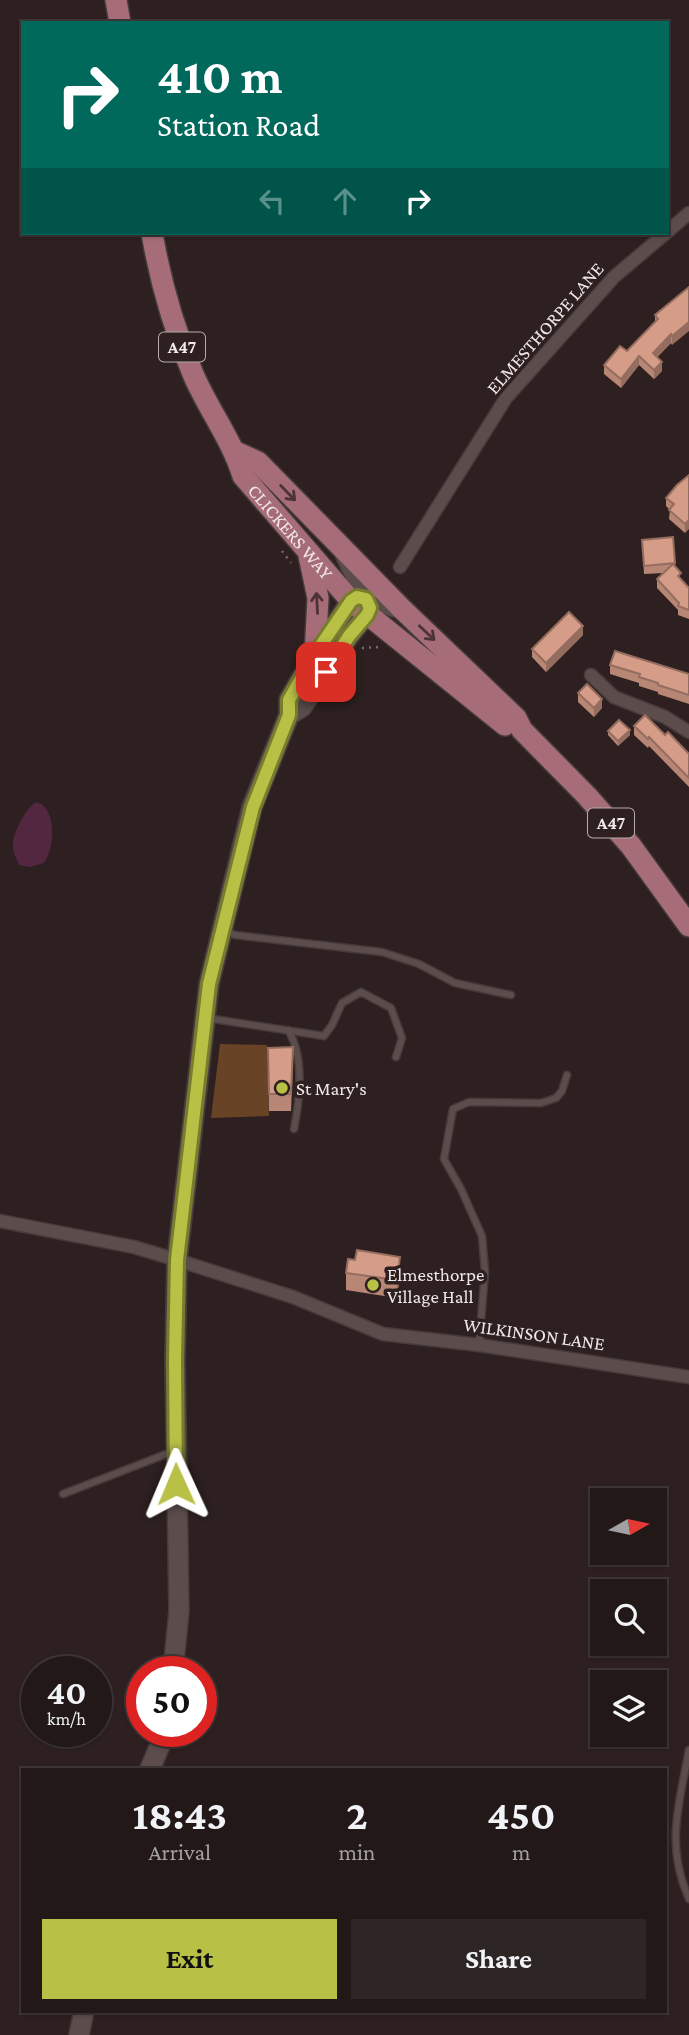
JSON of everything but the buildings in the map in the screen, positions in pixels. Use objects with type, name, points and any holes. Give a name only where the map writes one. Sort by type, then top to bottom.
[{"type":"main road","points":[[116,0],[120,21]]},
{"type":"main road","name":"CLICKERS WAY","points":[[152,235],[156,259],[178,337],[209,408],[236,452],[243,476],[308,553],[361,605],[510,729],[522,730]]},
{"type":"main road","name":"CLICKERS WAY","points":[[236,452],[258,462],[402,609],[516,718],[522,730],[587,796],[631,846],[689,926]]},
{"type":"main road","points":[[289,715],[302,707],[349,636],[361,605],[344,551]]},
{"type":"main road","points":[[308,553],[318,598],[315,654]]},
{"type":"main road","points":[[361,605],[402,609]]},
{"type":"main road","points":[[174,1656],[179,1611],[177,1260],[209,984],[253,807],[289,715],[289,700],[315,654],[361,605]]},
{"type":"main road","points":[[150,1768],[159,1747]]},
{"type":"main road","points":[[79,2035],[84,2013]]},
{"type":"street","name":"ELMESTHORPE LANE","points":[[669,230],[689,213]]},
{"type":"street","name":"ELMESTHORPE LANE","points":[[400,567],[506,398],[614,277],[663,235]]},
{"type":"street","points":[[591,675],[614,697],[665,717],[689,732]]},
{"type":"street","name":"WILKINSON LANE","points":[[0,1220],[134,1248],[177,1260],[293,1297],[383,1334],[479,1345],[689,1377]]},
{"type":"lane","points":[[223,930],[235,935],[382,952],[419,964],[455,983],[511,995]]},
{"type":"lane","points":[[205,1018],[324,1035],[342,1003],[361,992],[391,1008],[402,1038],[396,1057]]},
{"type":"lane","points":[[288,1030],[298,1056],[299,1108],[294,1129]]},
{"type":"lane","points":[[479,1345],[485,1271],[482,1236],[444,1159],[453,1110],[469,1102],[541,1103],[556,1098],[562,1091],[567,1074]]},
{"type":"lane","points":[[63,1494],[176,1450]]},
{"type":"lane","points":[[689,1750],[674,1839],[678,1867],[689,1899]]},
{"type":"shaded area","points":[[37,802],[48,812],[51,820],[52,839],[48,856],[44,863],[30,867],[19,865],[14,854],[14,837],[25,814]]},
{"type":"shaded area","points":[[220,1044],[267,1045],[269,1116],[211,1118]]},
{"type":"place","name":"St Mary's","points":[[282,1088]]},
{"type":"place","name":"Elmesthorpe Village Hall","points":[[373,1285]]},
{"type":"route","points":[[176,1484],[177,1260],[209,984],[253,807],[289,715],[289,700],[315,654],[351,601],[357,597],[366,599],[370,608],[367,615],[349,636],[326,672]]}]
